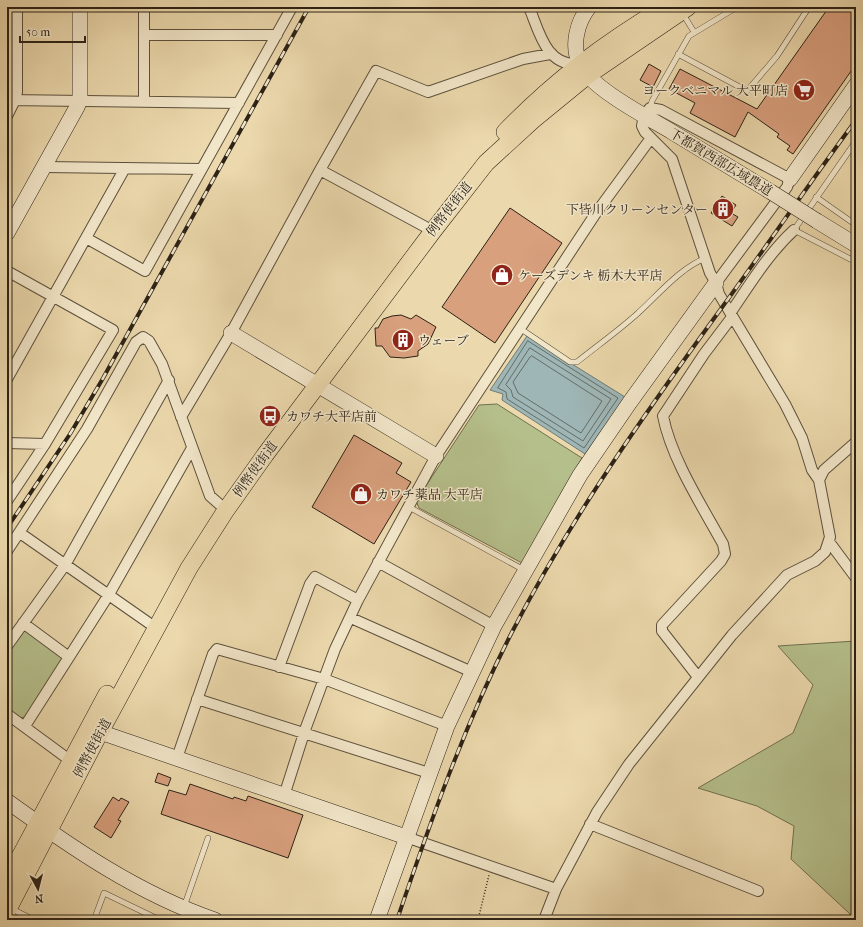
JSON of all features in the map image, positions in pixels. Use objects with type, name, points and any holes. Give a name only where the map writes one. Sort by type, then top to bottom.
[{"type":"main road","name":"例幣使街道","points":[[8,909],[43,827],[151,626],[189,568],[222,507],[313,382],[428,228],[486,163],[568,90],[584,70],[678,8]]},
{"type":"main road","name":"例幣使街道","points":[[7,881],[43,827]]},
{"type":"street","points":[[7,116],[11,100],[12,33],[17,7]]},
{"type":"street","points":[[7,233],[78,107],[80,100],[80,7]]},
{"type":"street","points":[[144,7],[144,101]]},
{"type":"street","points":[[86,238],[146,271],[201,169],[292,7]]},
{"type":"street","points":[[529,7],[550,54],[559,62],[584,70]]},
{"type":"street","points":[[584,70],[576,46],[577,30],[589,7]]},
{"type":"street","points":[[144,34],[277,35]]},
{"type":"street","points":[[181,417],[231,333],[376,71],[428,92],[523,59],[550,54]]},
{"type":"street","name":"下都賀西部広域農道","points":[[584,70],[607,91],[647,111],[771,192],[856,245]]},
{"type":"street","points":[[377,920],[447,726],[494,626],[525,570],[580,475],[643,383],[787,187],[790,179],[856,85]]},
{"type":"street","points":[[11,100],[239,103]]},
{"type":"street","points":[[544,920],[556,889],[590,824],[629,764],[732,635],[787,575],[821,557],[830,543],[830,532],[819,480],[812,470],[802,438],[785,404],[719,294],[716,283],[710,273],[672,159],[650,138],[642,126],[647,111],[661,110],[790,179]]},
{"type":"street","points":[[284,796],[304,732],[335,649],[351,618],[358,600],[408,506],[436,456],[596,213],[650,138]]},
{"type":"street","points":[[44,167],[201,169]]},
{"type":"street","points":[[7,379],[125,168]]},
{"type":"street","points":[[320,170],[428,228]]},
{"type":"street","points":[[698,678],[662,631],[662,625],[721,561],[725,554],[722,544],[686,476],[665,429],[663,416],[760,270],[786,237],[794,230]]},
{"type":"street","points":[[7,271],[113,330],[45,444],[7,501]]},
{"type":"street","points":[[231,333],[436,456]]},
{"type":"street","points":[[7,551],[87,429],[136,342],[143,337],[149,341],[169,380],[210,496],[222,507]]},
{"type":"street","points":[[7,646],[65,565],[169,380]]},
{"type":"street","points":[[819,480],[824,470],[856,442]]},
{"type":"street","points":[[7,443],[45,444]]},
{"type":"street","points":[[25,726],[108,596],[192,448]]},
{"type":"street","points":[[20,532],[151,626]]},
{"type":"street","points":[[830,543],[856,578]]},
{"type":"street","points":[[378,562],[494,626]]},
{"type":"street","points":[[279,667],[310,584],[315,577],[358,600]]},
{"type":"street","points":[[351,618],[472,672]]},
{"type":"street","points":[[23,623],[69,657]]},
{"type":"street","points":[[177,758],[213,654],[217,649],[324,680],[447,726]]},
{"type":"street","points":[[198,699],[429,773]]},
{"type":"street","points":[[7,714],[76,765]]},
{"type":"street","points":[[95,729],[284,796],[556,889]]},
{"type":"street","points":[[7,801],[43,827],[126,880],[184,908],[215,920]]},
{"type":"street","points":[[590,824],[758,891]]},
{"type":"lane","points":[[647,111],[689,36],[737,7]]},
{"type":"lane","points":[[678,54],[747,91],[777,56],[808,7]]},
{"type":"lane","points":[[678,8],[694,32]]},
{"type":"lane","points":[[856,141],[794,230],[856,262]]},
{"type":"lane","points":[[816,197],[856,225]]},
{"type":"lane","points":[[521,328],[570,362],[577,362],[635,315],[671,282],[698,261],[706,258]]},
{"type":"lane","points":[[408,506],[525,570]]},
{"type":"lane","points":[[184,908],[208,838]]},
{"type":"lane","points":[[94,920],[104,893],[160,920]]},
{"type":"lane","points":[[8,909],[34,920]]},
{"type":"path","points":[[478,920],[491,867]]},
{"type":"green space","points":[[497,404],[582,458],[522,563],[419,508],[416,501],[479,405]]},
{"type":"green space","points":[[25,629],[64,657],[25,717],[19,718],[7,710],[7,654]]},
{"type":"green space","points":[[856,641],[856,920],[851,920],[850,914],[791,859],[794,826],[757,806],[698,788],[793,733],[813,685],[778,646]]},
{"type":"water","points":[[527,336],[625,397],[585,454],[502,400],[503,394],[490,390]]},
{"type":"building","name":"ヨークベニマル 大平町店","points":[[829,7],[845,7],[852,12],[856,7],[856,64],[793,154],[787,150],[790,146],[777,137],[779,134],[748,112],[735,137],[690,113],[695,103],[669,89],[680,69],[757,109]]},
{"type":"building","points":[[649,64],[661,71],[653,87],[640,80]]},
{"type":"building","name":"下皆川クリーンセンター","points":[[722,196],[736,205],[731,213],[738,217],[732,226],[711,213]]},
{"type":"building","name":"ケーズデンキ 栃木大平店","points":[[510,208],[562,243],[495,343],[442,307]]},
{"type":"building","name":"ウェーブ","points":[[401,315],[411,319],[416,315],[436,327],[428,344],[418,351],[418,356],[404,358],[390,357],[382,346],[376,346],[375,328],[378,328],[383,319]]},
{"type":"building","name":"カワチ薬品 大平店","points":[[354,435],[402,463],[396,473],[411,482],[374,544],[312,507]]},
{"type":"building","points":[[158,773],[171,778],[168,786],[155,782]]},
{"type":"building","points":[[190,784],[233,799],[234,797],[246,801],[248,796],[303,815],[288,858],[161,814],[169,790],[186,795]]},
{"type":"building","points":[[113,797],[119,801],[121,798],[129,802],[118,820],[121,821],[111,838],[94,827]]},
{"type":"railway","points":[[7,528],[70,434],[102,380],[309,7]]},
{"type":"railway","points":[[397,920],[435,811],[463,739],[494,669],[534,591],[584,507],[638,426],[856,120]]},
{"type":"place","name":"ヨークベニマル 大平町店","points":[[804,90]]},
{"type":"place","name":"下皆川クリーンセンター","points":[[723,209]]},
{"type":"place","name":"ケーズデンキ 栃木大平店","points":[[502,275]]},
{"type":"place","name":"ウェーブ","points":[[403,340]]},
{"type":"place","name":"カワチ大平店前","points":[[270,416]]},
{"type":"place","name":"カワチ薬品 大平店","points":[[361,494]]}]
